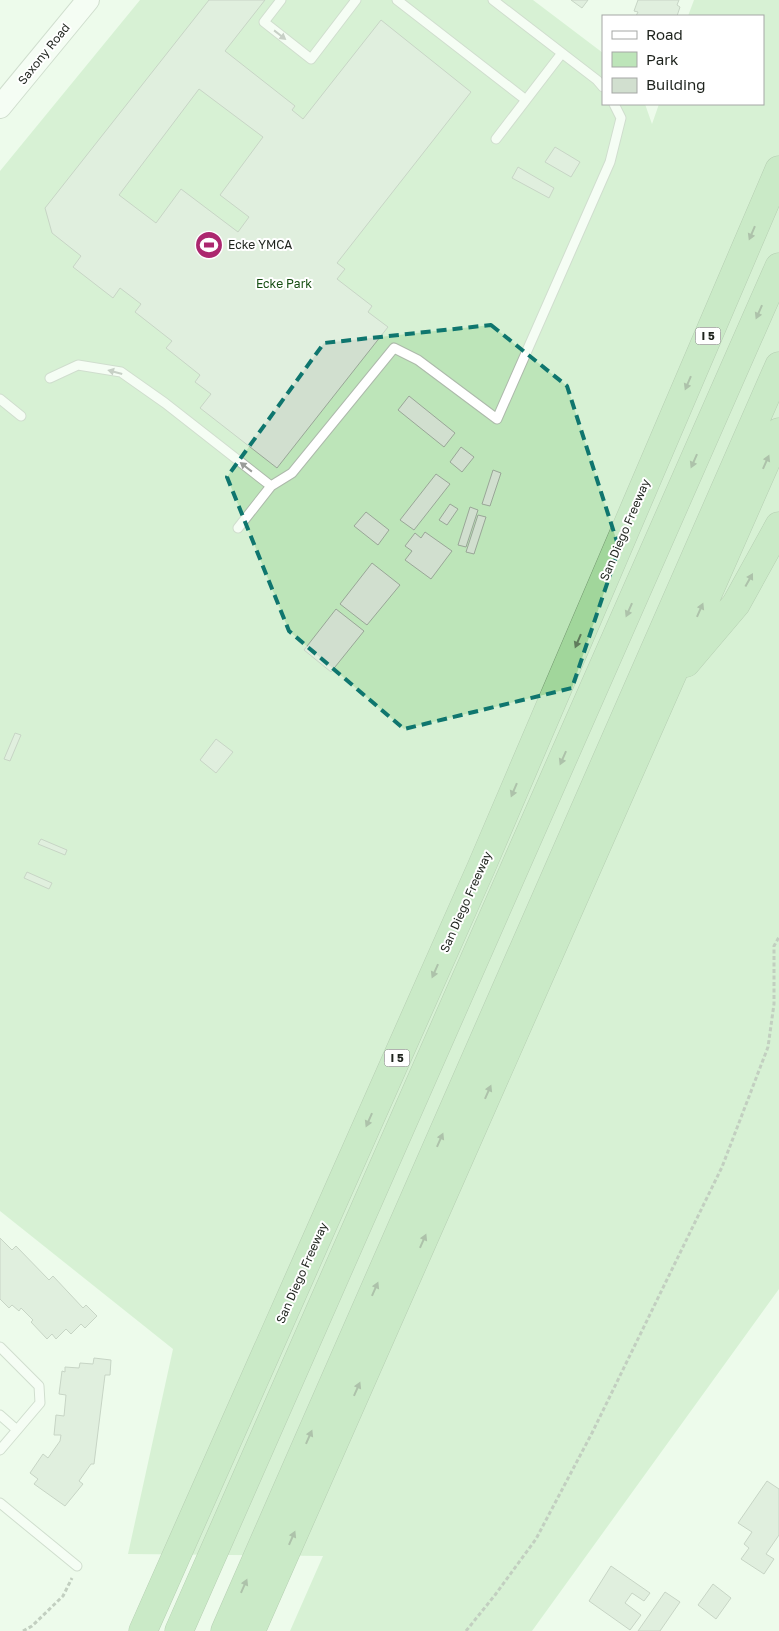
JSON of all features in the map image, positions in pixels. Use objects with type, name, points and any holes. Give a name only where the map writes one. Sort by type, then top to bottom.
[{"type":"highway","name":"San Diego Freeway","points":[[143,1631],[481,868],[775,179],[779,158]]},
{"type":"highway","points":[[178,1631],[779,267]]},
{"type":"highway","points":[[225,1631],[779,366]]},
{"type":"highway","points":[[251,1631],[779,432]]},
{"type":"highway","points":[[666,687],[736,604],[779,526]]},
{"type":"street","name":"Saxony Road","points":[[0,107],[88,0]]},
{"type":"lane","points":[[281,0],[264,22],[310,59],[356,0]]},
{"type":"lane","points":[[397,0],[526,100]]},
{"type":"lane","points":[[493,0],[602,86]]},
{"type":"lane","points":[[496,139],[562,53]]},
{"type":"lane","points":[[238,528],[271,486],[292,473],[394,348],[418,360],[497,419],[610,162],[622,118],[615,105]]},
{"type":"lane","points":[[50,378],[78,365],[121,372],[166,403],[271,486]]},
{"type":"lane","points":[[0,399],[21,416]]},
{"type":"lane","points":[[0,1347],[39,1386],[40,1403],[0,1450]]},
{"type":"lane","points":[[0,1415],[17,1430]]},
{"type":"lane","points":[[0,1503],[77,1566]]},
{"type":"path","points":[[466,1631],[536,1539],[592,1432],[722,1167],[768,1047],[774,1004],[774,946],[779,937]]},
{"type":"path","points":[[24,1631],[32,1626],[63,1596],[77,1566]]},
{"type":"highlighted area","points":[[491,325],[567,386],[619,548],[572,688],[404,729],[289,631],[227,477],[324,343]]},
{"type":"green space","name":"Ecke Park","points":[[140,0],[533,0],[602,52],[602,105],[645,105],[652,124],[659,105],[764,105],[764,15],[688,15],[694,0],[779,0],[779,1289],[532,1631],[290,1631],[323,1556],[128,1554],[173,1349],[0,1211],[0,171]]},
{"type":"building","name":"Ecke YMCA","points":[[209,0],[265,0],[225,51],[295,106],[292,110],[303,119],[381,20],[471,92],[337,263],[345,269],[337,279],[372,306],[368,312],[388,327],[277,468],[200,408],[211,394],[195,382],[200,375],[166,348],[172,341],[135,312],[141,304],[120,288],[113,298],[73,267],[81,256],[52,233],[45,208]],"holes":[[[199,89],[263,137],[220,195],[249,217],[238,232],[181,189],[156,223],[119,195]]]},
{"type":"building","points":[[571,0],[588,0],[582,8]]},
{"type":"building","points":[[638,0],[679,0],[677,5],[680,7],[677,15],[636,15],[638,12],[634,11]]},
{"type":"building","points":[[555,147],[580,162],[571,177],[545,162]]},
{"type":"building","points":[[518,167],[554,188],[549,198],[512,178]]},
{"type":"building","points":[[409,396],[455,433],[444,447],[398,410]]},
{"type":"building","points":[[461,447],[474,457],[462,472],[450,462]]},
{"type":"building","points":[[493,470],[501,473],[490,506],[482,504]]},
{"type":"building","points":[[436,474],[450,484],[414,530],[400,520]]},
{"type":"building","points":[[450,504],[458,509],[447,525],[439,520]]},
{"type":"building","points":[[470,507],[478,510],[466,547],[458,545]]},
{"type":"building","points":[[366,512],[389,530],[378,545],[354,526]]},
{"type":"building","points":[[478,515],[486,517],[474,554],[466,552]]},
{"type":"building","points":[[425,532],[452,551],[431,579],[405,560],[412,551],[405,546],[415,533],[421,538]]},
{"type":"building","points":[[372,563],[400,585],[367,625],[340,604]]},
{"type":"building","points":[[336,609],[364,631],[331,672],[304,650]]},
{"type":"building","points":[[15,733],[21,735],[10,761],[4,759]]},
{"type":"building","points":[[216,739],[233,752],[216,773],[200,760]]},
{"type":"building","points":[[41,839],[67,850],[65,855],[38,844]]},
{"type":"building","points":[[27,872],[52,883],[49,889],[24,878]]},
{"type":"building","points":[[0,1238],[12,1250],[16,1246],[49,1280],[53,1276],[83,1308],[86,1305],[97,1316],[85,1328],[81,1324],[71,1334],[66,1329],[56,1339],[52,1334],[47,1339],[21,1308],[19,1311],[12,1305],[9,1308],[0,1299]]},
{"type":"building","points":[[94,1358],[111,1360],[110,1375],[105,1375],[94,1464],[91,1464],[79,1481],[83,1484],[65,1506],[34,1484],[38,1479],[30,1473],[43,1454],[48,1458],[60,1441],[61,1435],[54,1435],[56,1415],[64,1416],[66,1395],[59,1394],[62,1371],[65,1372],[65,1367],[79,1368],[80,1363],[93,1364]]},
{"type":"building","points":[[767,1481],[779,1489],[779,1535],[766,1554],[774,1559],[764,1574],[741,1559],[749,1548],[744,1544],[752,1532],[738,1523]]},
{"type":"building","points":[[611,1566],[650,1593],[644,1601],[632,1593],[625,1603],[641,1615],[630,1630],[589,1601]]},
{"type":"building","points":[[713,1584],[731,1598],[716,1619],[698,1605]]},
{"type":"building","points":[[665,1592],[680,1602],[660,1631],[638,1631]]},
{"type":"place","name":"Ecke YMCA","points":[[209,245]]}]
